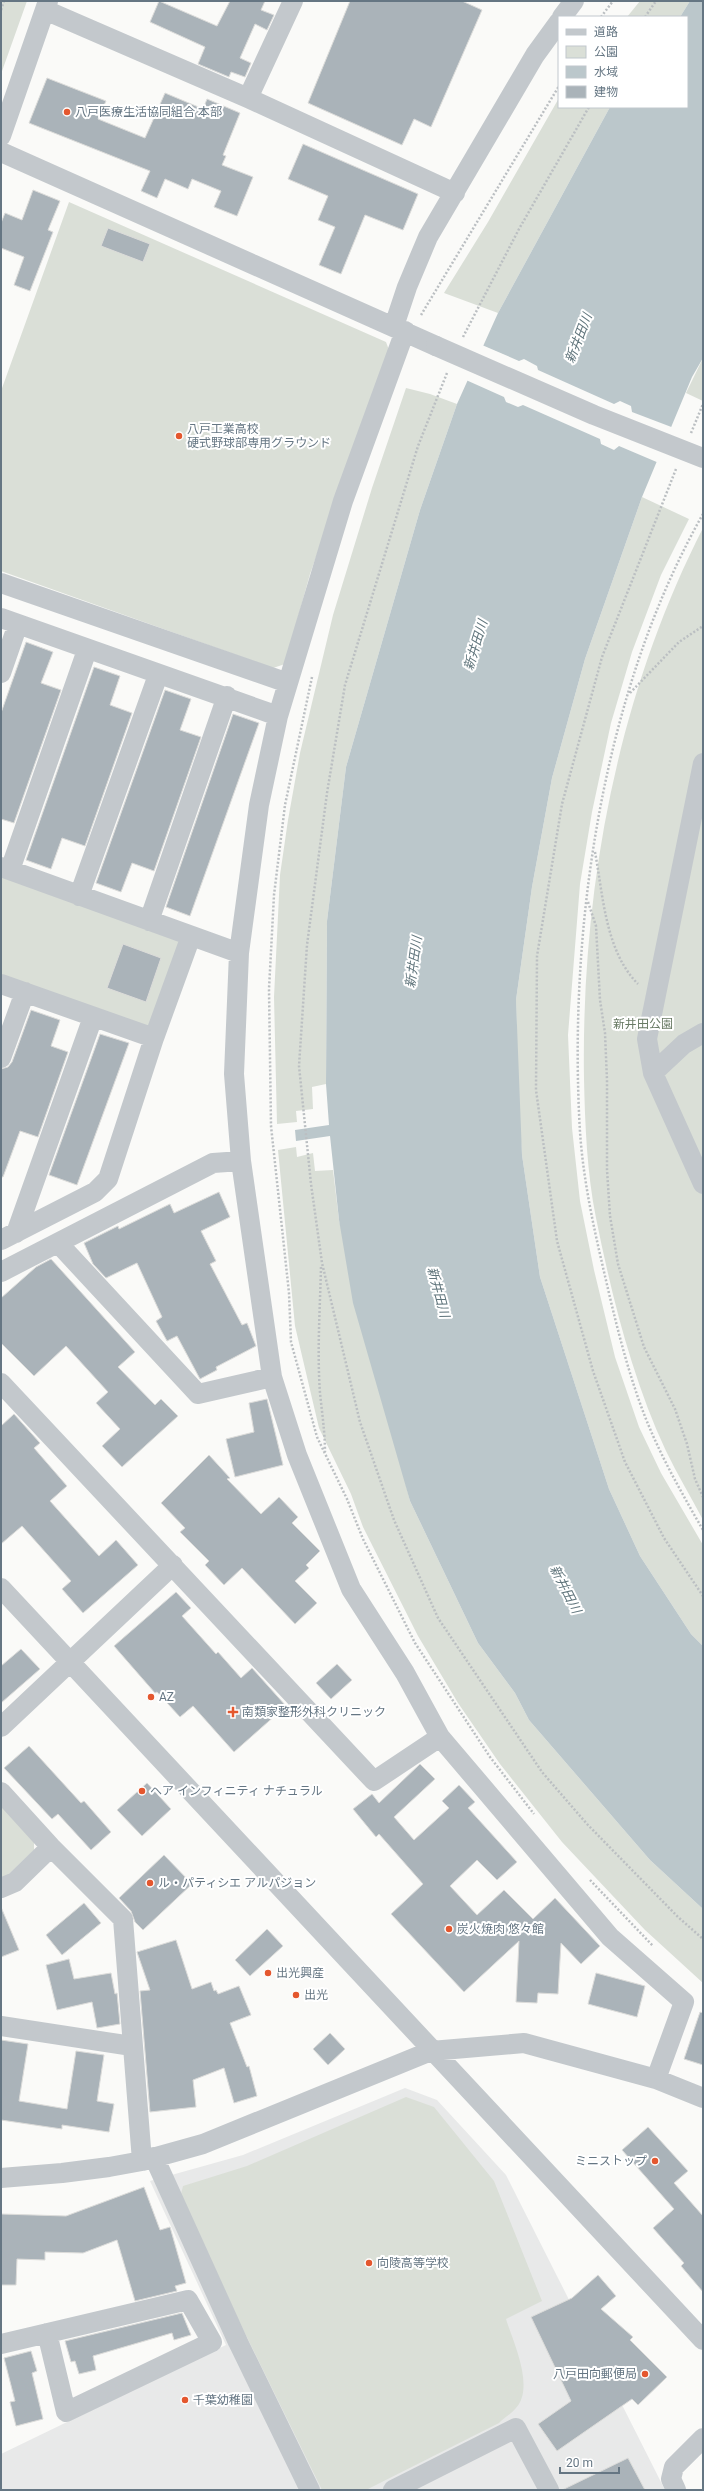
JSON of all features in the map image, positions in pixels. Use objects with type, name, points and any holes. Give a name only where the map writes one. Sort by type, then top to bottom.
[{"type":"street","points":[[248,98],[293,1]]},
{"type":"street","points":[[563,16],[574,1]]},
{"type":"street","points":[[1,136],[46,5],[455,193]]},
{"type":"street","points":[[558,23],[535,55],[428,238],[407,287],[406,326],[343,502],[278,716],[259,805],[239,953],[234,1074],[241,1161],[272,1377],[297,1455],[351,1589],[405,1673],[440,1737],[610,1937],[684,2002],[656,2079]]},
{"type":"street","points":[[1,152],[406,326],[436,346],[594,415],[703,458]]},
{"type":"street","points":[[1,583],[288,683]]},
{"type":"street","points":[[1,672],[9,621],[158,675],[227,696],[278,716]]},
{"type":"street","points":[[87,650],[5,868],[239,953]]},
{"type":"street","points":[[79,896],[158,675]]},
{"type":"street","points":[[149,920],[227,696]]},
{"type":"street","points":[[703,763],[647,1039],[653,1073],[703,1184]]},
{"type":"street","points":[[8,1237],[95,1192],[108,1179],[154,1038],[191,936]]},
{"type":"street","points":[[1,984],[154,1038]]},
{"type":"street","points":[[1,1058],[25,992]]},
{"type":"street","points":[[8,1237],[93,1017]]},
{"type":"street","points":[[653,1073],[684,1044],[703,1033]]},
{"type":"street","points":[[1,1272],[213,1163],[241,1161]]},
{"type":"street","points":[[58,1242],[198,1394],[272,1377]]},
{"type":"street","points":[[1,1383],[374,1781],[440,1737]]},
{"type":"street","points":[[1,1727],[173,1565]]},
{"type":"street","points":[[1,1588],[431,2051],[703,2340]]},
{"type":"street","points":[[1,1792],[52,1847],[123,1919],[132,2046],[148,2159],[310,2490]]},
{"type":"street","points":[[1,1888],[16,1882],[52,1847]]},
{"type":"street","points":[[1,2026],[132,2046]]},
{"type":"street","points":[[1,2178],[62,2173],[148,2159],[204,2144],[431,2051],[524,2043],[597,2061],[656,2079],[703,2098]]},
{"type":"street","points":[[1,2344],[188,2300],[212,2342],[66,2412],[47,2333]]},
{"type":"street","points":[[392,2490],[516,2428],[549,2490]]},
{"type":"street","points":[[676,2490],[671,2479],[674,2467],[703,2438]]},
{"type":"path","points":[[1,10],[4,1]]},
{"type":"path","points":[[602,16],[613,1]]},
{"type":"path","points":[[646,16],[656,1]]},
{"type":"path","points":[[406,326],[423,308],[481,218],[558,88]]},
{"type":"path","points":[[461,341],[519,228],[588,108]]},
{"type":"path","points":[[449,369],[418,446],[345,685],[327,793],[307,945],[299,1066],[311,1184],[322,1263],[360,1422],[394,1520],[438,1618],[542,1772],[587,1824],[678,1917],[703,1939]]},
{"type":"path","points":[[688,440],[703,404]]},
{"type":"path","points":[[676,468],[602,657],[562,804],[537,956],[536,1090],[557,1241],[593,1371],[625,1462],[664,1538],[703,1596]]},
{"type":"path","points":[[703,514],[655,612],[618,725],[604,787],[582,937],[577,1029],[580,1134],[589,1206],[618,1335],[641,1408],[661,1456],[703,1530]]},
{"type":"path","points":[[628,694],[679,642],[703,626]]},
{"type":"path","points":[[313,676],[285,805],[277,866],[269,989],[269,1079],[291,1342],[316,1437],[325,1453],[363,1539],[415,1643],[490,1757],[536,1817]]},
{"type":"path","points":[[594,849],[607,916],[618,954],[625,969],[635,981],[645,991],[656,997]]},
{"type":"path","points":[[587,901],[596,926],[607,1080],[607,1178],[610,1216],[618,1264],[644,1347],[675,1409],[687,1444],[695,1479],[703,1497]]},
{"type":"path","points":[[322,1263],[319,1336],[320,1394],[325,1426],[325,1453]]},
{"type":"path","points":[[586,1876],[656,1948]]},
{"type":"shaded area","name":"向陵高等学校","points":[[405,2088],[437,2100],[506,2175],[665,2490],[1,2490],[1,2454],[226,2345],[150,2181],[243,2155]]},
{"type":"green space","points":[[1,1],[27,1],[1,74]]},
{"type":"green space","points":[[640,1],[690,1],[681,16],[628,16]]},
{"type":"green space","points":[[558,100],[558,108],[609,108],[498,313],[444,293],[488,222]]},
{"type":"green space","name":"八戸工業高校 硬式野球部専用グラウンド","points":[[69,202],[386,342],[389,350],[310,574],[285,664],[273,668],[1,571],[1,391]]},
{"type":"green space","points":[[703,358],[703,401],[686,393]]},
{"type":"green space","points":[[406,388],[430,394],[457,404],[420,510],[346,767],[327,921],[326,1084],[312,1087],[313,1109],[296,1111],[297,1122],[277,1124],[274,997],[280,875],[288,820],[300,753],[333,615],[372,488]]},
{"type":"green space","points":[[642,497],[689,519],[661,575],[632,652],[611,723],[592,812],[580,884],[568,1035],[572,1128],[580,1201],[594,1270],[615,1357],[639,1427],[661,1473],[703,1545],[703,1646],[691,1634],[640,1556],[609,1489],[540,1277],[522,1155],[518,1099],[516,1000],[532,887],[552,778],[585,659]]},
{"type":"green space","name":"新井田公園","points":[[703,528],[703,1520],[666,1451],[643,1395],[624,1337],[609,1277],[590,1184],[584,1079],[585,1008],[589,937],[598,866],[610,796],[627,727],[648,659],[673,592]]},
{"type":"green space","points":[[1,875],[183,938],[151,1031],[1,978]]},
{"type":"green space","points":[[296,1147],[297,1157],[313,1153],[315,1171],[333,1170],[339,1220],[410,1501],[478,1643],[515,1693],[529,1720],[650,1860],[703,1909],[703,1983],[645,1930],[562,1842],[500,1764],[458,1703],[418,1636],[363,1527],[351,1494],[319,1428],[295,1326],[278,1150]]},
{"type":"green space","points":[[1,1805],[34,1841],[34,1850],[7,1876],[1,1878]]},
{"type":"green space","name":"向陵高等学校","points":[[406,2097],[434,2107],[494,2181],[542,2301],[506,2319],[521,2364],[523,2388],[521,2399],[516,2408],[499,2423],[366,2490],[322,2490],[239,2321],[181,2194],[183,2186],[247,2166]]},
{"type":"water","name":"新井田川","points":[[690,1],[703,1],[703,358],[692,377],[642,497],[585,659],[552,778],[532,887],[516,1000],[522,1155],[540,1277],[609,1489],[640,1556],[691,1634],[703,1646],[703,1909],[650,1860],[529,1720],[515,1693],[478,1643],[410,1501],[353,1303],[339,1220],[330,1136],[296,1141],[295,1130],[329,1125],[326,1084],[327,921],[346,767],[420,510],[457,404],[498,313],[609,108],[688,108],[688,16],[681,16]]},
{"type":"pier","points":[[482,345],[519,361],[524,359],[537,366],[538,370],[614,404],[620,401],[631,406],[632,412],[674,428],[659,463],[619,446],[614,450],[601,444],[600,439],[523,405],[518,407],[506,402],[504,397],[466,380]]},
{"type":"building","points":[[159,1],[217,26],[230,1],[265,1],[261,10],[274,15],[267,30],[255,24],[240,58],[251,63],[245,77],[231,72],[229,77],[198,64],[205,47],[150,22]]},
{"type":"building","points":[[350,1],[462,1],[482,10],[431,127],[414,119],[402,145],[308,103]]},
{"type":"building","points":[[47,78],[106,101],[98,119],[145,138],[165,93],[203,109],[207,99],[240,113],[223,155],[226,156],[222,165],[253,177],[237,216],[214,207],[221,191],[192,179],[188,189],[165,179],[157,198],[141,191],[150,171],[29,123]]},
{"type":"building","points":[[303,144],[418,194],[403,230],[365,215],[341,274],[319,265],[335,227],[318,220],[328,196],[288,179]]},
{"type":"building","points":[[33,190],[60,201],[48,230],[53,232],[30,291],[14,285],[24,257],[1,248],[1,223],[5,213],[22,220]]},
{"type":"building","points":[[108,228],[150,244],[143,262],[101,246]]},
{"type":"building","points":[[26,642],[53,652],[41,683],[61,690],[14,823],[1,819],[1,713]]},
{"type":"building","points":[[94,667],[120,676],[110,705],[132,713],[85,846],[62,838],[51,869],[26,860]]},
{"type":"building","points":[[165,690],[191,699],[180,730],[201,737],[154,871],[132,863],[121,892],[96,883]]},
{"type":"building","points":[[233,714],[259,723],[190,916],[166,907]]},
{"type":"building","points":[[123,944],[161,958],[146,1002],[107,988]]},
{"type":"building","points":[[31,1010],[60,1020],[51,1046],[68,1052],[38,1137],[20,1131],[3,1177],[1,1177],[1,1069],[8,1067],[12,1062]]},
{"type":"building","points":[[100,1034],[129,1043],[77,1185],[49,1175]]},
{"type":"building","points":[[219,1192],[230,1217],[201,1231],[216,1261],[210,1264],[242,1325],[247,1323],[256,1346],[216,1367],[217,1370],[200,1379],[177,1336],[167,1341],[156,1321],[162,1317],[137,1263],[106,1278],[93,1264],[84,1243],[118,1226],[119,1229],[170,1204],[174,1213]]},
{"type":"building","points":[[51,1259],[135,1352],[118,1367],[155,1405],[161,1399],[178,1416],[122,1467],[102,1446],[120,1429],[96,1403],[108,1392],[66,1346],[34,1376],[1,1343],[1,1298],[36,1267]]},
{"type":"building","points":[[267,1399],[283,1465],[235,1477],[226,1439],[254,1432],[249,1403]]},
{"type":"building","points":[[14,1414],[40,1443],[34,1448],[67,1486],[50,1501],[99,1556],[116,1540],[138,1565],[83,1613],[62,1589],[71,1581],[22,1526],[1,1544],[1,1426]]},
{"type":"building","points":[[209,1455],[230,1478],[227,1479],[261,1514],[279,1497],[298,1517],[292,1523],[320,1551],[306,1565],[309,1568],[295,1581],[317,1603],[295,1624],[242,1568],[224,1585],[205,1565],[209,1561],[180,1532],[185,1528],[161,1503]]},
{"type":"building","points":[[176,1592],[191,1608],[182,1616],[216,1654],[218,1652],[241,1678],[252,1668],[286,1706],[234,1752],[193,1706],[180,1717],[157,1692],[155,1693],[114,1646]]},
{"type":"building","points":[[21,1649],[40,1669],[1,1703],[1,1666]]},
{"type":"building","points":[[337,1664],[352,1680],[331,1699],[316,1683]]},
{"type":"building","points":[[29,1746],[81,1803],[84,1801],[111,1832],[91,1850],[58,1814],[52,1819],[4,1768]]},
{"type":"building","points":[[420,1764],[435,1779],[394,1817],[414,1840],[449,1808],[442,1801],[459,1785],[475,1802],[468,1808],[517,1862],[497,1880],[477,1860],[450,1886],[477,1915],[504,1890],[533,1919],[555,1898],[600,1946],[581,1964],[561,1943],[558,1994],[538,1993],[537,2003],[516,2002],[519,1941],[464,1992],[391,1914],[423,1884],[379,1834],[376,1837],[353,1809],[372,1794],[379,1803]]},
{"type":"building","points":[[147,1783],[171,1809],[142,1836],[117,1810]]},
{"type":"building","points":[[164,1855],[192,1884],[143,1930],[135,1922],[131,1911],[119,1898]]},
{"type":"building","points":[[84,1903],[101,1923],[62,1955],[46,1935]]},
{"type":"building","points":[[1,1907],[19,1950],[1,1957]]},
{"type":"building","points":[[267,1929],[283,1946],[250,1976],[235,1960]]},
{"type":"building","points":[[176,1940],[192,1989],[211,1982],[214,1991],[216,1990],[218,1994],[239,1986],[251,2015],[230,2023],[247,2067],[249,2066],[257,2096],[234,2103],[224,2068],[193,2080],[196,2107],[150,2112],[140,1991],[150,1990],[137,1952]]},
{"type":"building","points":[[69,1959],[74,1979],[111,1973],[115,1994],[117,1993],[120,2024],[97,2028],[92,2002],[57,2010],[46,1965]]},
{"type":"building","points":[[596,1973],[645,1986],[637,2017],[588,2004]]},
{"type":"building","points":[[700,2012],[703,2013],[703,2065],[684,2059]]},
{"type":"building","points":[[330,2033],[345,2049],[328,2065],[313,2049]]},
{"type":"building","points":[[1,2040],[28,2044],[19,2101],[67,2109],[76,2051],[104,2055],[97,2101],[114,2104],[109,2132],[62,2125],[62,2129],[1,2120]]},
{"type":"building","points":[[648,2127],[688,2171],[674,2183],[703,2216],[703,2292],[681,2266],[684,2263],[653,2228],[674,2209],[622,2150]]},
{"type":"building","points":[[144,2187],[160,2230],[170,2227],[186,2283],[175,2286],[177,2291],[135,2301],[117,2240],[83,2253],[45,2252],[45,2260],[17,2259],[16,2285],[1,2285],[1,2214],[66,2216]]},
{"type":"building","points":[[598,2275],[616,2296],[601,2309],[633,2337],[630,2340],[667,2377],[638,2405],[632,2399],[557,2451],[538,2424],[571,2401],[531,2317],[572,2298]]},
{"type":"building","points":[[182,2313],[191,2335],[174,2340],[172,2333],[93,2356],[96,2370],[79,2374],[75,2361],[71,2362],[65,2341]]},
{"type":"building","points":[[31,2351],[37,2371],[32,2373],[43,2419],[16,2426],[10,2402],[15,2401],[4,2358]]},
{"type":"building","points":[[628,2458],[645,2490],[562,2490]]},
{"type":"place","name":"八戸医療生活協同組合 本部","points":[[67,112]]},
{"type":"place","name":"八戸工業高校 硬式野球部専用グラウンド","points":[[179,436]]},
{"type":"place","name":"AZ","points":[[151,1697]]},
{"type":"place","name":"南類家整形外科クリニック","points":[[233,1712]]},
{"type":"place","name":"ヘア インフィニティ ナチュラル","points":[[142,1791]]},
{"type":"place","name":"ル・パティシエ アルパジョン","points":[[150,1883]]},
{"type":"place","name":"炭火焼肉 悠々館","points":[[449,1929]]},
{"type":"place","name":"出光興産","points":[[268,1973]]},
{"type":"place","name":"出光","points":[[296,1995]]},
{"type":"place","name":"ミニストップ","points":[[655,2161]]},
{"type":"place","name":"向陵高等学校","points":[[369,2263]]},
{"type":"place","name":"八戸田向郵便局","points":[[645,2374]]},
{"type":"place","name":"千葉幼稚園","points":[[185,2400]]}]
